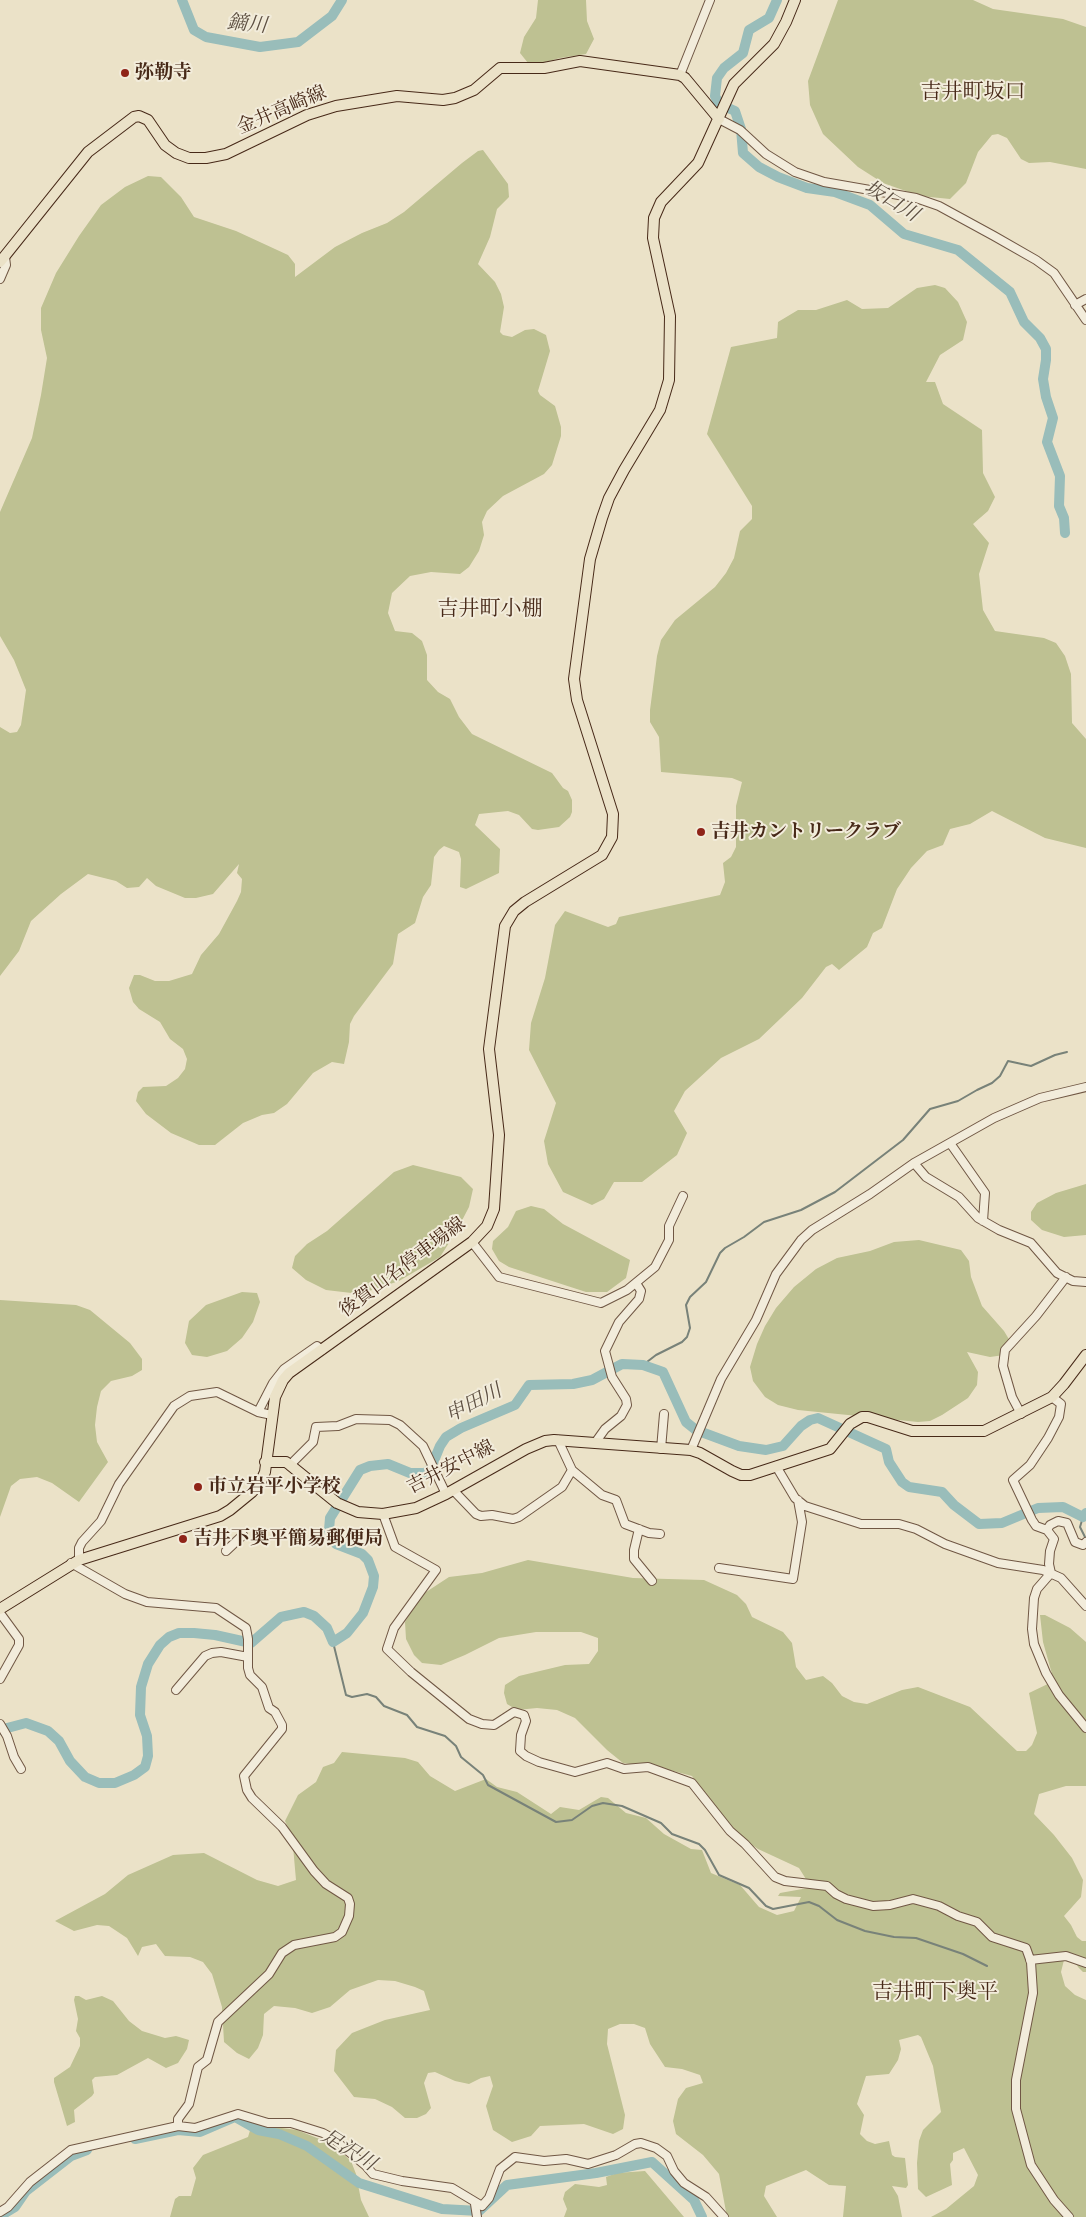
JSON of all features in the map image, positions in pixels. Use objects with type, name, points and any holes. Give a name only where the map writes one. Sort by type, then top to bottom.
[{"type":"main road","name":"後賀山名停車場線","points":[[266,1462],[275,1397],[283,1380],[472,1242],[487,1226],[494,1209],[499,1135],[489,1049],[505,926],[514,911],[525,902],[602,855],[612,837],[613,814],[575,689],[576,657],[590,559],[609,498],[660,410],[665,400],[670,380],[670,316],[653,238],[654,218],[661,202],[698,163],[734,84],[774,44],[795,0]]},
{"type":"main road","name":"金井高崎線","points":[[3,260],[81,160],[108,136],[134,117],[140,116],[148,120],[165,145],[176,153],[189,158],[206,158],[226,154],[307,116],[336,106],[397,96],[443,100],[461,96],[474,90],[500,68],[544,68],[580,61],[680,75]]},
{"type":"main road","points":[[680,75],[685,78],[710,112],[719,120]]},
{"type":"main road","name":"吉井安中線","points":[[290,1465],[328,1496],[345,1507],[358,1512],[383,1514],[416,1508],[450,1492],[526,1449],[544,1441],[558,1440],[660,1449],[692,1446],[700,1453],[741,1475],[750,1475],[830,1449],[855,1419],[868,1417],[912,1431],[984,1431],[1052,1397],[1086,1355]]},
{"type":"main road","points":[[0,1609],[75,1561],[220,1516],[230,1510],[258,1485],[265,1472],[266,1462],[286,1462],[290,1465]]},
{"type":"street","points":[[680,75],[710,0]]},
{"type":"street","points":[[719,120],[740,130],[766,154],[795,172],[824,182],[916,198],[939,206],[1048,267],[1086,320]]},
{"type":"street","points":[[0,279],[6,265],[3,260]]},
{"type":"street","points":[[1075,305],[1086,298]]},
{"type":"street","points":[[692,1446],[717,1385],[756,1320],[776,1274],[794,1247],[812,1230],[870,1194],[914,1163],[1012,1109],[1040,1098],[1086,1086]]},
{"type":"street","points":[[950,1143],[985,1193],[983,1221]]},
{"type":"street","points":[[914,1163],[926,1177],[959,1197],[983,1221],[999,1230],[1031,1242],[1057,1273],[1073,1281],[1086,1282]]},
{"type":"street","points":[[472,1242],[499,1277],[594,1302],[606,1301],[636,1283],[659,1262],[669,1240],[669,1226],[683,1196]]},
{"type":"street","points":[[1021,1414],[1012,1397],[1003,1366],[1005,1350],[1036,1316],[1066,1277]]},
{"type":"street","points":[[595,1443],[605,1429],[621,1416],[627,1405],[626,1399],[609,1370],[606,1351],[619,1322],[639,1299],[641,1291],[636,1283]]},
{"type":"street","points":[[258,1412],[273,1383],[284,1369],[317,1346],[322,1350]]},
{"type":"street","points":[[178,2126],[178,2118],[189,2104],[198,2067],[207,2060],[218,2022],[269,1974],[282,1953],[294,1946],[335,1936],[342,1932],[349,1916],[350,1904],[348,1898],[326,1884],[282,1827],[252,1798],[247,1790],[244,1776],[282,1730],[282,1725],[275,1712],[269,1708],[262,1687],[250,1675],[246,1628],[216,1608],[188,1604],[146,1602],[126,1594],[75,1561],[82,1542],[101,1521],[119,1484],[174,1406],[190,1396],[217,1392],[258,1412],[272,1415]]},
{"type":"street","points":[[1051,1573],[1049,1564],[1050,1550],[1054,1539],[1047,1530],[1036,1526],[1013,1480],[1030,1465],[1059,1417],[1061,1404],[1052,1397]]},
{"type":"street","points":[[660,1449],[664,1414]]},
{"type":"street","points":[[290,1465],[312,1442],[316,1427],[338,1426],[356,1419],[380,1419],[396,1422],[420,1442],[435,1470],[450,1492],[476,1514],[514,1519],[562,1487],[572,1470]]},
{"type":"street","points":[[558,1440],[572,1470],[602,1495],[616,1500],[623,1522],[639,1529],[660,1534]]},
{"type":"street","points":[[776,1466],[798,1500],[805,1506],[861,1524],[899,1524],[916,1529],[945,1544],[998,1564],[1043,1570],[1061,1578],[1086,1606]]},
{"type":"street","points":[[719,1568],[793,1579],[802,1522],[798,1500]]},
{"type":"street","points":[[383,1514],[395,1547],[436,1570],[394,1628],[387,1650],[410,1672],[469,1719],[482,1724],[494,1725],[514,1712],[524,1715],[526,1721],[521,1735],[520,1751],[539,1762],[575,1772],[607,1764],[624,1769],[648,1767],[692,1784],[730,1831],[746,1844],[775,1877],[785,1881],[827,1886],[836,1894],[873,1906],[890,1905],[913,1899],[939,1906],[958,1916],[977,1922],[992,1937],[1026,1948],[1030,1960],[1033,1993],[1014,2092],[1016,2109],[1031,2165],[1054,2200],[1069,2217]]},
{"type":"street","points":[[1047,1530],[1050,1525],[1058,1521],[1067,1523],[1075,1542],[1082,1546],[1086,1542]]},
{"type":"street","points":[[639,1529],[634,1559],[652,1582]]},
{"type":"street","points":[[226,1551],[243,1535]]},
{"type":"street","points":[[1051,1573],[1037,1589],[1034,1598],[1032,1629],[1034,1644],[1046,1673],[1059,1695],[1086,1728]]},
{"type":"street","points":[[0,1613],[19,1639],[20,1644],[0,1679]]},
{"type":"street","points":[[176,1690],[205,1656],[221,1652],[248,1656]]},
{"type":"street","points":[[0,1724],[21,1769]]},
{"type":"street","points":[[1030,1960],[1066,1956],[1086,1963]]},
{"type":"street","points":[[0,2212],[8,2208],[30,2182],[71,2150],[178,2126],[195,2128],[238,2114],[268,2123],[291,2123],[332,2138],[366,2166],[372,2174],[402,2181],[452,2188],[475,2204],[484,2206],[500,2169],[515,2157],[544,2161],[566,2159],[588,2164],[616,2155],[635,2144],[642,2143],[656,2148],[667,2156],[674,2170],[684,2183],[706,2197],[724,2217]]},
{"type":"street","points":[[475,2204],[477,2217]]},
{"type":"green space","points":[[538,0],[586,0],[587,21],[594,39],[586,54],[538,64],[528,63],[520,53],[524,37],[536,18]]},
{"type":"green space","points":[[838,0],[973,0],[993,9],[1063,19],[1086,27],[1086,169],[1050,162],[1029,163],[1021,159],[1007,138],[998,134],[992,135],[978,152],[966,183],[950,199],[920,196],[883,183],[858,167],[823,134],[810,105],[808,81]]},
{"type":"green space","points":[[483,150],[508,184],[509,197],[497,209],[490,237],[478,264],[495,282],[501,294],[504,307],[500,332],[503,335],[512,337],[525,330],[534,329],[546,335],[550,351],[538,391],[540,395],[555,406],[561,427],[561,436],[552,465],[544,474],[503,496],[487,511],[482,522],[484,535],[479,551],[469,567],[460,574],[431,572],[410,576],[392,593],[388,613],[395,631],[412,633],[422,641],[427,655],[427,680],[438,692],[450,699],[459,717],[472,734],[552,773],[563,788],[568,791],[572,800],[572,812],[570,817],[559,827],[538,830],[532,829],[519,815],[508,811],[479,814],[475,825],[500,849],[499,873],[466,889],[460,887],[461,859],[459,852],[444,846],[439,850],[434,857],[431,885],[423,897],[415,923],[398,934],[393,964],[350,1024],[349,1042],[344,1064],[332,1062],[313,1073],[287,1104],[274,1113],[262,1115],[243,1123],[215,1145],[199,1145],[171,1133],[146,1114],[136,1101],[138,1092],[143,1087],[166,1086],[178,1078],[185,1069],[187,1059],[183,1049],[170,1039],[160,1022],[139,1009],[133,1002],[129,988],[134,975],[140,975],[155,981],[169,981],[192,974],[201,955],[219,934],[241,892],[242,879],[237,873],[239,864],[213,894],[196,898],[185,898],[156,886],[147,878],[139,887],[127,888],[116,881],[88,874],[61,894],[31,921],[19,951],[0,976],[0,727],[10,733],[17,732],[21,725],[26,690],[14,660],[0,636],[0,512],[32,438],[41,395],[47,358],[41,330],[41,308],[56,273],[101,205],[125,187],[148,176],[161,177],[181,197],[194,217],[236,231],[288,255],[295,264],[295,277],[335,247],[387,223],[404,212],[462,163],[478,151]]},
{"type":"green space","name":"吉井カントリークラブ","points":[[935,285],[945,288],[958,302],[967,322],[963,340],[940,355],[926,382],[935,382],[943,404],[982,430],[983,473],[995,497],[988,511],[973,524],[989,543],[979,574],[983,610],[995,631],[1044,638],[1056,643],[1065,656],[1071,674],[1072,723],[1086,739],[1086,848],[1045,838],[992,811],[970,824],[950,829],[943,845],[927,851],[911,868],[897,889],[882,928],[873,933],[867,947],[839,970],[832,964],[826,967],[802,998],[759,1039],[721,1058],[685,1091],[674,1111],[687,1133],[677,1155],[642,1182],[614,1182],[604,1199],[592,1205],[563,1192],[548,1164],[544,1141],[556,1103],[529,1050],[531,1023],[545,978],[555,925],[565,911],[608,927],[616,924],[619,917],[720,895],[725,882],[723,863],[731,857],[736,847],[736,806],[742,782],[732,778],[661,772],[659,737],[650,722],[657,656],[661,640],[675,620],[715,587],[726,573],[734,558],[740,531],[752,519],[752,506],[707,434],[731,347],[777,338],[778,322],[798,310],[816,310],[847,300],[862,309],[888,308],[917,288]]},
{"type":"green space","points":[[413,1165],[461,1177],[473,1189],[469,1207],[440,1257],[399,1281],[360,1294],[326,1290],[306,1280],[292,1268],[295,1256],[307,1244],[327,1231],[394,1172]]},
{"type":"green space","points":[[1086,1184],[1086,1235],[1064,1237],[1042,1230],[1031,1220],[1031,1212],[1037,1203],[1056,1193]]},
{"type":"green space","points":[[531,1206],[544,1209],[563,1224],[630,1260],[626,1278],[607,1292],[586,1292],[509,1267],[499,1261],[492,1249],[493,1241],[508,1227],[516,1211]]},
{"type":"green space","points":[[919,1240],[961,1250],[969,1261],[971,1277],[982,1306],[1004,1331],[1010,1341],[1004,1355],[990,1357],[967,1352],[978,1372],[977,1385],[968,1398],[930,1421],[918,1422],[798,1410],[778,1405],[765,1397],[753,1381],[750,1367],[765,1326],[776,1308],[794,1287],[816,1269],[837,1258],[870,1251],[894,1242]]},
{"type":"green space","points":[[242,1292],[257,1293],[260,1302],[253,1322],[242,1338],[227,1351],[207,1357],[192,1355],[185,1343],[189,1321],[206,1305]]},
{"type":"green space","points":[[0,1300],[76,1305],[90,1310],[130,1343],[142,1359],[142,1370],[132,1376],[111,1381],[101,1391],[95,1425],[97,1442],[108,1462],[79,1502],[52,1483],[37,1477],[20,1479],[11,1486],[0,1517]]},
{"type":"green space","points":[[528,1560],[633,1578],[704,1580],[737,1595],[746,1604],[752,1617],[783,1632],[792,1643],[796,1667],[806,1680],[823,1676],[832,1683],[842,1696],[854,1702],[867,1704],[902,1690],[918,1687],[970,1707],[1017,1751],[1026,1751],[1032,1745],[1037,1733],[1029,1693],[1054,1681],[1043,1642],[1040,1615],[1045,1615],[1070,1628],[1086,1642],[1086,1786],[1066,1786],[1039,1794],[1034,1814],[1072,1858],[1083,1880],[1081,1897],[1064,1916],[1077,1937],[1082,1941],[1086,1941],[1086,1972],[1083,1972],[1078,1967],[1072,1955],[1066,1952],[1061,1972],[1065,1986],[1075,1995],[1086,2000],[1086,2217],[931,2217],[946,2209],[974,2186],[978,2175],[964,2148],[953,2153],[953,2160],[950,2164],[952,2185],[926,2197],[918,2189],[917,2163],[919,2141],[923,2130],[941,2112],[933,2066],[921,2037],[918,2035],[899,2040],[901,2049],[898,2060],[889,2074],[866,2076],[857,2104],[864,2115],[860,2134],[867,2141],[875,2144],[889,2141],[892,2155],[905,2158],[908,2185],[906,2188],[892,2186],[898,2196],[902,2217],[843,2217],[846,2186],[829,2185],[806,2170],[766,2186],[764,2196],[777,2217],[727,2217],[719,2174],[703,2155],[676,2134],[673,2121],[678,2099],[686,2088],[703,2083],[700,2075],[682,2069],[665,2067],[650,2044],[645,2028],[634,2024],[620,2024],[608,2029],[607,2044],[625,2115],[623,2129],[613,2134],[584,2124],[540,2126],[531,2136],[512,2142],[493,2130],[486,2106],[493,2086],[490,2076],[469,2084],[455,2081],[435,2072],[428,2073],[424,2083],[431,2108],[426,2114],[417,2118],[405,2118],[392,2107],[375,2099],[354,2097],[334,2071],[336,2050],[352,2033],[385,2020],[430,2010],[424,1991],[395,1981],[378,1980],[350,1990],[330,2007],[312,2013],[295,2008],[274,2006],[264,2014],[263,2035],[258,2048],[249,2059],[237,2053],[224,2042],[222,2007],[212,1974],[203,1962],[190,1957],[165,1956],[156,1944],[142,1947],[138,1956],[127,1938],[109,1926],[97,1925],[74,1931],[55,1921],[105,1894],[128,1875],[173,1855],[204,1853],[257,1880],[278,1886],[296,1880],[292,1835],[285,1821],[298,1795],[316,1782],[323,1767],[334,1763],[342,1752],[405,1758],[418,1762],[430,1776],[455,1791],[486,1779],[497,1787],[517,1792],[551,1814],[560,1807],[579,1810],[601,1797],[608,1798],[626,1813],[646,1818],[664,1834],[691,1849],[702,1850],[711,1873],[740,1885],[759,1907],[777,1915],[794,1911],[801,1897],[778,1896],[780,1893],[808,1888],[809,1884],[799,1868],[758,1849],[733,1832],[692,1776],[666,1769],[623,1763],[575,1718],[557,1710],[537,1708],[517,1710],[507,1704],[504,1693],[505,1685],[519,1676],[565,1665],[589,1664],[598,1651],[598,1638],[581,1632],[536,1632],[499,1638],[441,1665],[422,1663],[414,1655],[406,1639],[405,1622],[420,1596],[449,1577],[482,1573]]},
{"type":"green space","points":[[75,1996],[86,2000],[102,1996],[113,2001],[129,2021],[142,2031],[165,2038],[176,2036],[189,2040],[187,2049],[178,2063],[166,2068],[148,2058],[117,2075],[95,2077],[92,2080],[94,2093],[74,2110],[75,2122],[67,2126],[54,2078],[70,2067],[80,2046],[80,2038],[76,2031],[78,2019],[74,2000]]},
{"type":"green space","points":[[252,2124],[297,2130],[332,2144],[351,2161],[356,2174],[361,2200],[369,2217],[170,2217],[175,2199],[179,2196],[191,2196],[196,2178],[193,2168],[203,2155],[248,2137]]},
{"type":"green space","points":[[645,2171],[684,2217],[564,2217],[567,2209],[563,2199],[565,2192],[575,2184],[599,2187],[607,2185],[606,2177],[617,2173]]},
{"type":"waterway","name":"鏑川","points":[[182,0],[194,30],[206,37],[260,47],[298,42],[332,16],[342,0]]},
{"type":"waterway","name":"坂口川","points":[[777,0],[769,18],[749,30],[743,53],[724,68],[717,78],[715,96],[719,104],[735,111],[741,129],[743,153],[759,167],[778,177],[807,188],[835,192],[870,205],[904,234],[958,250],[1010,292],[1024,322],[1040,338],[1046,349],[1043,379],[1046,397],[1053,418],[1047,442],[1060,476],[1059,506],[1064,518],[1065,533]]},
{"type":"waterway","points":[[643,1365],[656,1355],[682,1342],[687,1337],[690,1328],[686,1305],[690,1297],[706,1282],[720,1253],[725,1248],[764,1222],[801,1210],[835,1192],[903,1140],[930,1109],[958,1101],[992,1083],[1000,1076],[1008,1061],[1031,1066],[1055,1055],[1067,1052]]},
{"type":"waterway","name":"申田川","points":[[0,1730],[26,1723],[48,1731],[59,1741],[70,1761],[85,1777],[99,1783],[115,1783],[134,1775],[145,1767],[148,1756],[147,1736],[140,1715],[141,1687],[148,1664],[160,1645],[169,1637],[179,1633],[194,1633],[215,1635],[251,1643],[281,1617],[304,1612],[314,1616],[327,1628],[333,1642],[347,1633],[363,1613],[373,1587],[374,1576],[368,1560],[362,1554],[336,1544],[331,1538],[329,1530],[330,1518],[360,1470],[370,1466],[388,1464],[410,1473],[425,1473],[431,1468],[446,1437],[461,1428],[515,1405],[529,1385],[573,1384],[592,1380],[622,1364],[643,1365],[663,1372],[686,1422],[696,1430],[739,1446],[766,1450],[783,1446],[801,1426],[810,1420],[818,1418],[886,1449],[889,1462],[902,1482],[909,1487],[942,1492],[954,1505],[979,1524],[1002,1523],[1038,1508],[1063,1507],[1083,1517],[1086,1513]]},
{"type":"waterway","points":[[1083,1517],[1080,1527],[1086,1539]]},
{"type":"waterway","points":[[333,1642],[346,1695],[352,1697],[367,1694],[376,1697],[384,1706],[407,1715],[417,1727],[445,1736],[456,1746],[461,1757],[483,1775],[488,1785],[556,1822],[572,1820],[592,1806],[603,1803],[622,1806],[661,1823],[672,1834],[699,1844],[705,1850],[719,1875],[749,1888],[766,1906],[773,1909],[809,1902],[819,1906],[837,1920],[865,1931],[894,1937],[916,1938],[963,1954],[987,1966]]},
{"type":"waterway","name":"足沢川","points":[[135,2139],[178,2130],[200,2132],[235,2117],[258,2130],[279,2134],[307,2146],[359,2183],[442,2209],[479,2211],[507,2185],[596,2173],[652,2162],[694,2200],[702,2217]]},
{"type":"waterway","name":"足沢川","points":[[0,2216],[15,2207],[26,2191],[71,2156],[87,2150]]},
{"type":"place","name":"弥勒寺","points":[[125,73]]},
{"type":"place","name":"吉井カントリークラブ","points":[[701,832]]},
{"type":"place","name":"市立岩平小学校","points":[[198,1487]]},
{"type":"place","name":"吉井下奥平簡易郵便局","points":[[183,1539]]},
{"type":"district","name":"吉井町坂口","points":[[973,93]]},
{"type":"district","name":"吉井町小棚","points":[[490,610]]},
{"type":"district","name":"吉井町下奥平","points":[[935,1993]]}]
